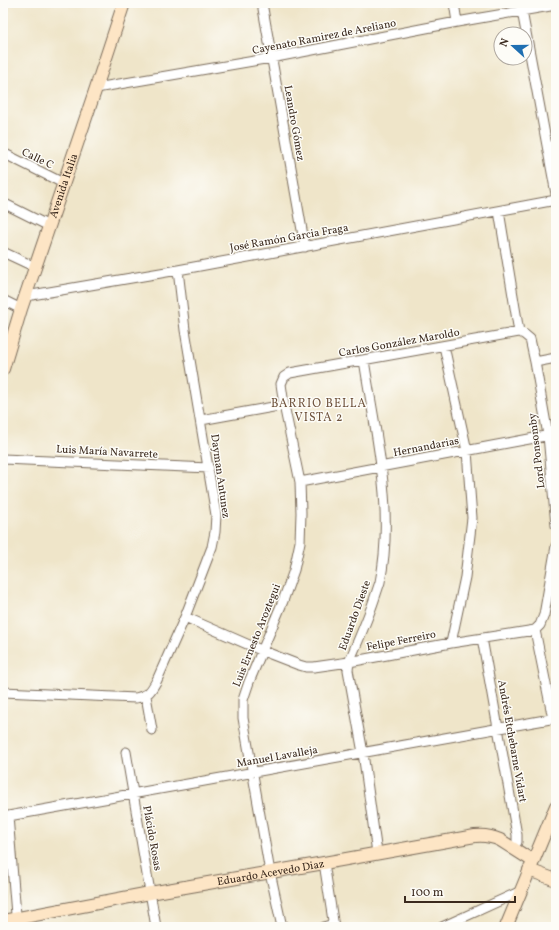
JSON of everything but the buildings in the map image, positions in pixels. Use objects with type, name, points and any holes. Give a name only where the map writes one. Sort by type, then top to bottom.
[{"type":"street","name":"Avenida Italia","points":[[3,369],[6,349],[26,296],[124,3]]},
{"type":"street","name":"Leandro Gómez","points":[[262,3],[305,247]]},
{"type":"street","points":[[454,3],[457,22]]},
{"type":"street","name":"Cayenato Ramirez de Areliano","points":[[96,88],[271,58],[457,22],[556,5]]},
{"type":"street","points":[[522,11],[556,194]]},
{"type":"street","name":"Calle C","points":[[3,153],[63,183]]},
{"type":"street","name":"José Ramón Garcia Fraga","points":[[26,296],[305,247],[556,200]]},
{"type":"street","points":[[3,203],[49,226]]},
{"type":"street","points":[[499,211],[519,332]]},
{"type":"street","points":[[3,252],[35,267]]},
{"type":"street","name":"Dayman Antunez","points":[[146,696],[157,680],[185,617],[212,547],[216,532],[216,515],[185,330],[178,270]]},
{"type":"street","points":[[3,300],[21,309]]},
{"type":"street","name":"Carlos González Maroldo","points":[[284,377],[290,373],[519,332]]},
{"type":"street","name":"Lord Ponsomby","points":[[519,332],[530,339],[552,435],[556,526]]},
{"type":"street","points":[[444,346],[467,451],[472,518],[465,577],[451,643]]},
{"type":"street","points":[[535,362],[556,358]]},
{"type":"street","name":"Eduardo Dieste","points":[[364,360],[385,498],[384,556],[380,584],[349,662],[348,670],[363,753],[377,853]]},
{"type":"street","name":"Luis Ernesto Aroztegui","points":[[282,927],[270,872],[243,718],[243,700],[283,601],[294,570],[300,542],[300,482],[284,405],[281,384],[284,377]]},
{"type":"street","points":[[201,420],[284,405]]},
{"type":"street","name":"Hernandarias","points":[[300,482],[552,435]]},
{"type":"street","name":"Luis María Navarrete","points":[[3,459],[209,468]]},
{"type":"street","points":[[554,718],[535,630],[540,625],[544,615],[556,546]]},
{"type":"street","name":"Felipe Ferreiro","points":[[185,617],[263,651],[306,667],[349,662],[451,643],[535,630]]},
{"type":"street","name":"Andrés Etchebarne Vidart","points":[[482,638],[517,836],[517,842],[513,848]]},
{"type":"street","points":[[3,692],[136,698],[146,696],[152,730]]},
{"type":"street","name":"Manuel Lavalleja","points":[[6,817],[554,718]]},
{"type":"street","name":"Plácido Rosas","points":[[126,752],[156,927]]},
{"type":"street","points":[[506,927],[556,806]]},
{"type":"street","points":[[6,817],[17,923]]},
{"type":"street","name":"Eduardo Acevedo Diaz","points":[[3,922],[17,923],[150,893],[487,835],[500,840],[513,848],[531,866],[556,880]]},
{"type":"street","points":[[323,927],[334,925],[324,863]]},
{"type":"street","points":[[442,927],[521,891]]},
{"type":"district","name":"BARRIO BELLA VISTA 2","points":[[319,410]]}]
